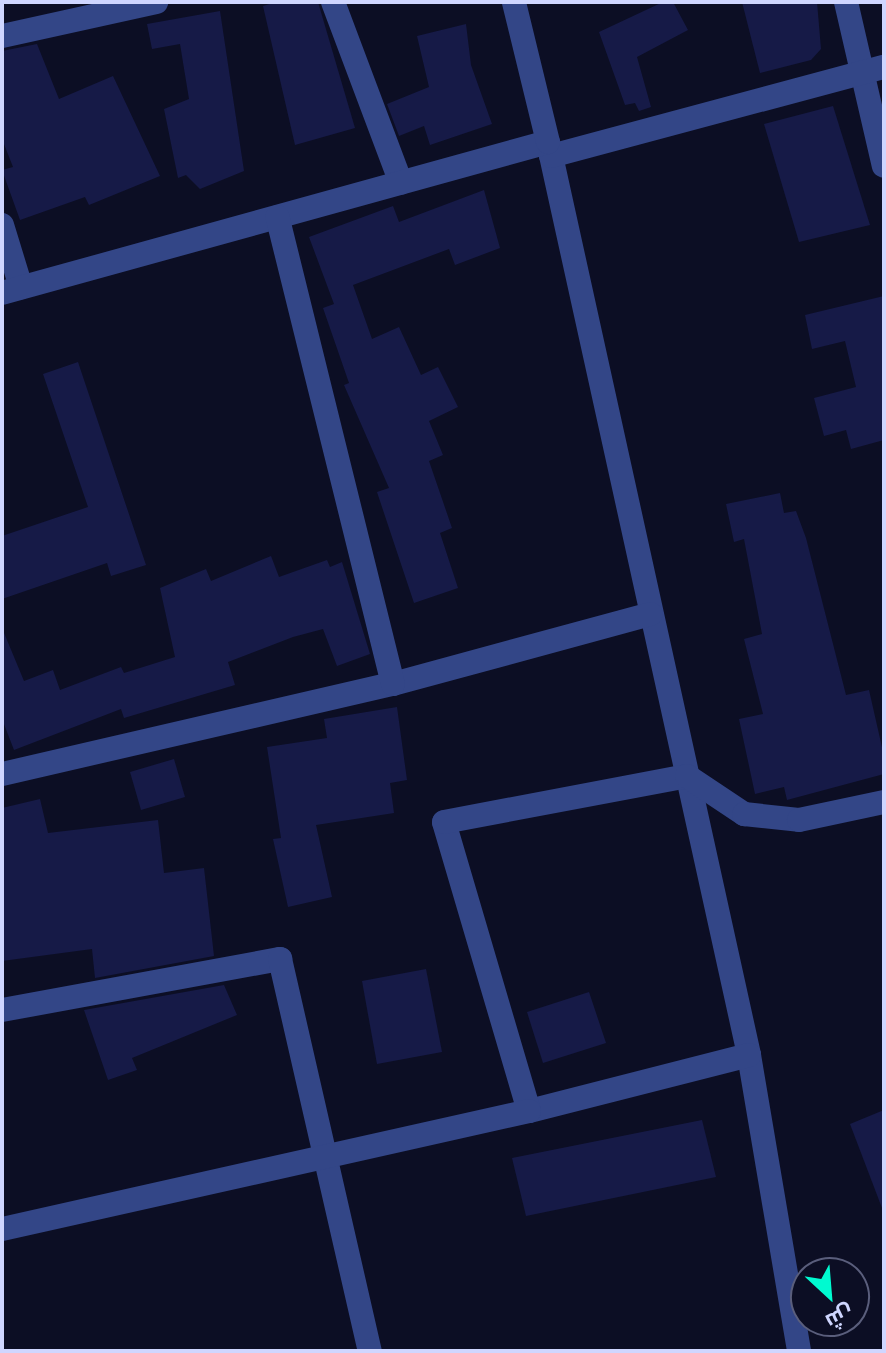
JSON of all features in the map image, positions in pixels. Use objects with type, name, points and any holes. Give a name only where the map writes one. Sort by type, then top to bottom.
[{"type":"street","points":[[2,36],[156,2]]},
{"type":"street","points":[[333,2],[401,183]]},
{"type":"street","points":[[514,2],[749,1055],[799,1351]]},
{"type":"street","points":[[846,2],[884,166]]},
{"type":"street","points":[[2,225],[12,290],[401,183],[862,78],[884,67]]},
{"type":"street","points":[[277,217],[393,684]]},
{"type":"street","points":[[2,774],[393,684],[651,614]]},
{"type":"street","points":[[529,1111],[444,822],[687,776],[744,814],[799,820],[884,802]]},
{"type":"street","points":[[2,1010],[280,959],[370,1351]]},
{"type":"street","points":[[2,1229],[529,1111],[749,1055]]},
{"type":"building","points":[[276,2],[318,2],[355,128],[295,145],[263,6]]},
{"type":"building","points":[[663,2],[673,2],[688,30],[637,57],[651,107],[639,111],[635,103],[625,105],[599,32]]},
{"type":"building","points":[[742,2],[817,2],[821,49],[811,60],[760,73]]},
{"type":"building","points":[[220,11],[244,171],[200,189],[186,175],[178,178],[164,109],[189,99],[180,44],[152,49],[147,24]]},
{"type":"building","points":[[466,24],[471,65],[492,124],[430,145],[424,126],[399,136],[387,104],[429,87],[417,36]]},
{"type":"building","points":[[37,44],[59,99],[113,76],[160,176],[89,205],[85,197],[20,220],[2,170],[13,167],[2,139],[2,51]]},
{"type":"building","points":[[833,106],[870,225],[799,242],[764,124]]},
{"type":"building","points":[[484,190],[500,248],[455,265],[449,249],[353,285],[372,339],[399,327],[421,375],[438,367],[458,407],[429,421],[443,455],[429,461],[452,528],[440,533],[458,588],[414,603],[377,492],[389,488],[344,385],[349,383],[323,308],[334,304],[309,237],[393,206],[399,222]]},
{"type":"building","points":[[884,296],[884,440],[851,449],[846,430],[824,436],[814,398],[856,387],[845,341],[812,349],[805,315]]},
{"type":"building","points":[[78,362],[146,565],[111,576],[107,563],[2,599],[2,536],[88,507],[43,374]]},
{"type":"building","points":[[780,493],[784,513],[796,511],[806,538],[846,695],[869,690],[884,756],[884,774],[787,800],[784,787],[755,794],[739,719],[763,714],[744,639],[762,634],[744,539],[734,542],[726,504]]},
{"type":"building","points":[[271,556],[279,577],[327,560],[330,567],[342,562],[370,654],[337,666],[323,629],[293,637],[228,662],[235,685],[124,718],[121,709],[14,750],[2,719],[2,628],[24,681],[53,670],[60,690],[121,667],[124,673],[175,657],[160,588],[206,569],[211,581]]},
{"type":"building","points":[[397,707],[407,780],[390,783],[394,813],[316,825],[332,897],[288,907],[273,839],[281,838],[267,747],[327,738],[324,719]]},
{"type":"building","points":[[174,759],[185,797],[141,810],[130,772]]},
{"type":"building","points":[[40,799],[48,833],[158,820],[164,873],[204,868],[214,956],[95,978],[92,949],[2,961],[2,808]]},
{"type":"building","points":[[426,969],[442,1052],[377,1064],[362,981]]},
{"type":"building","points":[[224,985],[237,1015],[132,1058],[137,1070],[108,1080],[84,1010]]},
{"type":"building","points":[[589,992],[606,1043],[543,1063],[527,1012]]},
{"type":"building","points":[[884,1110],[884,1208],[882,1208],[850,1124]]},
{"type":"building","points":[[702,1120],[716,1177],[526,1216],[512,1158]]}]
